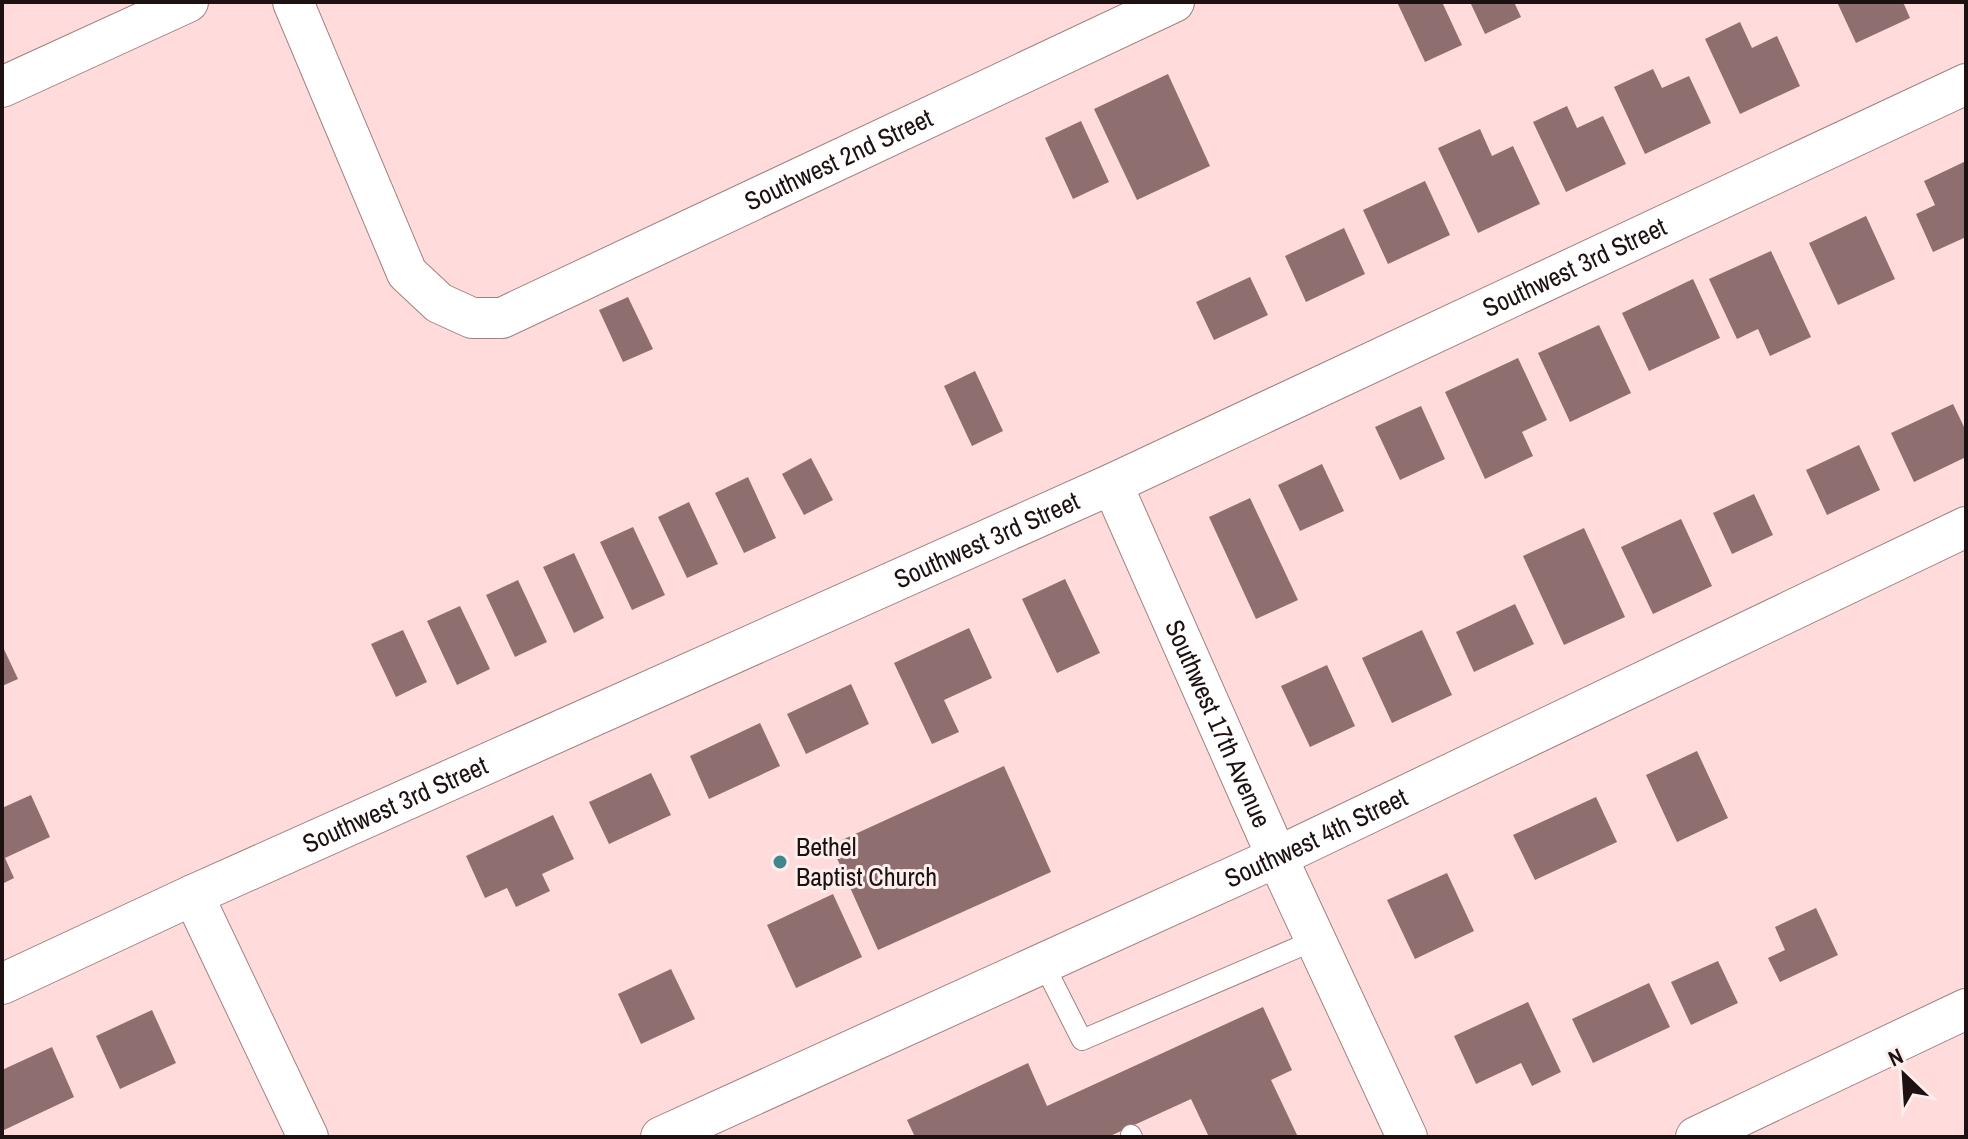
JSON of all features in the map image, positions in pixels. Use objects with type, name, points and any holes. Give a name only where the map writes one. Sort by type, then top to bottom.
[{"type":"street","points":[[2,87],[188,2]]},
{"type":"street","name":"Southwest 2nd Street","points":[[293,2],[407,273],[439,303],[472,318],[502,318],[1174,2]]},
{"type":"street","name":"Southwest 3rd Street","points":[[2,984],[193,895],[1112,484],[1966,84]]},
{"type":"street","name":"Southwest 17th Avenue","points":[[1112,484],[1277,857],[1407,1137]]},
{"type":"street","name":"Southwest 4th Street","points":[[661,1137],[1277,857],[1966,527]]},
{"type":"street","points":[[193,895],[308,1137]]},
{"type":"street","points":[[1696,1137],[1966,1009]]},
{"type":"lane","points":[[1043,963],[1082,1040],[1315,940]]},
{"type":"building","points":[[1397,2],[1442,2],[1462,45],[1425,62]]},
{"type":"building","points":[[1470,2],[1514,2],[1521,17],[1485,34]]},
{"type":"building","points":[[1837,2],[1903,2],[1910,18],[1856,43]]},
{"type":"building","points":[[1740,22],[1752,48],[1777,36],[1800,86],[1740,114],[1705,39]]},
{"type":"building","points":[[1653,69],[1662,88],[1689,76],[1711,123],[1645,154],[1614,87]]},
{"type":"building","points":[[1168,74],[1210,166],[1137,200],[1094,109]]},
{"type":"building","points":[[1567,106],[1577,128],[1603,116],[1626,164],[1566,192],[1533,122]]},
{"type":"building","points":[[1081,121],[1109,182],[1073,199],[1045,138]]},
{"type":"building","points":[[1480,129],[1492,156],[1513,146],[1540,204],[1478,233],[1438,148]]},
{"type":"building","points":[[1966,161],[1966,237],[1933,252],[1916,214],[1935,205],[1924,181]]},
{"type":"building","points":[[1425,181],[1450,235],[1388,264],[1363,210]]},
{"type":"building","points":[[1866,216],[1895,279],[1838,305],[1809,243]]},
{"type":"building","points":[[1344,228],[1365,274],[1306,302],[1285,256]]},
{"type":"building","points":[[1771,251],[1811,337],[1770,356],[1758,329],[1737,339],[1709,279]]},
{"type":"building","points":[[1250,277],[1268,315],[1214,340],[1196,302]]},
{"type":"building","points":[[1693,279],[1720,338],[1649,371],[1622,313]]},
{"type":"building","points":[[628,297],[653,349],[623,362],[599,310]]},
{"type":"building","points":[[1599,325],[1631,393],[1570,422],[1538,353]]},
{"type":"building","points":[[1518,358],[1547,420],[1522,432],[1533,456],[1485,479],[1445,392]]},
{"type":"building","points":[[975,371],[1003,431],[972,446],[944,386]]},
{"type":"building","points":[[1953,404],[1966,431],[1966,457],[1914,482],[1891,433]]},
{"type":"building","points":[[1421,406],[1445,459],[1400,480],[1375,427]]},
{"type":"building","points":[[1859,445],[1880,490],[1827,515],[1806,470]]},
{"type":"building","points":[[811,458],[833,500],[804,515],[782,474]]},
{"type":"building","points":[[1322,464],[1344,511],[1300,531],[1278,485]]},
{"type":"building","points":[[748,477],[776,538],[744,553],[715,493]]},
{"type":"building","points":[[1754,494],[1773,535],[1732,554],[1713,513]]},
{"type":"building","points":[[1250,498],[1298,600],[1256,619],[1209,517]]},
{"type":"building","points":[[689,502],[718,564],[687,578],[658,517]]},
{"type":"building","points":[[1681,519],[1712,586],[1653,614],[1621,547]]},
{"type":"building","points":[[633,527],[665,595],[632,610],[600,542]]},
{"type":"building","points":[[1584,528],[1625,617],[1564,645],[1523,556]]},
{"type":"building","points":[[574,553],[604,618],[574,633],[543,567]]},
{"type":"building","points":[[1065,579],[1100,653],[1057,673],[1022,599]]},
{"type":"building","points":[[518,580],[547,642],[515,657],[486,595]]},
{"type":"building","points":[[1515,604],[1534,644],[1474,672],[1456,632]]},
{"type":"building","points":[[460,606],[490,669],[457,685],[427,621]]},
{"type":"building","points":[[969,628],[992,678],[944,700],[959,732],[932,744],[894,663]]},
{"type":"building","points":[[403,630],[427,682],[396,697],[371,644]]},
{"type":"building","points":[[1422,630],[1452,695],[1392,723],[1362,658]]},
{"type":"building","points":[[2,645],[18,679],[2,686]]},
{"type":"building","points":[[1327,665],[1355,726],[1310,747],[1281,686]]},
{"type":"building","points":[[851,684],[869,724],[806,754],[787,714]]},
{"type":"building","points":[[760,723],[780,766],[709,799],[690,756]]},
{"type":"building","points":[[1697,751],[1728,818],[1677,842],[1646,775]]},
{"type":"building","points":[[1004,766],[1051,872],[878,950],[831,845]]},
{"type":"building","points":[[651,773],[671,815],[609,844],[589,802]]},
{"type":"building","points":[[31,795],[50,837],[5,858],[14,878],[2,884],[2,808]]},
{"type":"building","points":[[1596,797],[1617,842],[1535,880],[1513,835]]},
{"type":"building","points":[[553,815],[574,859],[542,874],[550,891],[516,907],[507,888],[485,898],[466,856]]},
{"type":"building","points":[[1447,873],[1474,931],[1415,959],[1387,900]]},
{"type":"building","points":[[833,894],[862,957],[796,988],[767,925]]},
{"type":"building","points":[[1816,908],[1838,955],[1780,982],[1768,958],[1785,950],[1775,927]]},
{"type":"building","points":[[1718,961],[1738,1003],[1691,1025],[1671,982]]},
{"type":"building","points":[[671,969],[695,1019],[641,1044],[618,994]]},
{"type":"building","points":[[1649,983],[1670,1027],[1593,1063],[1572,1019]]},
{"type":"building","points":[[1528,1002],[1561,1072],[1532,1086],[1521,1063],[1476,1084],[1454,1036]]},
{"type":"building","points":[[1263,1007],[1292,1070],[1271,1080],[1298,1137],[1209,1137],[1191,1099],[1108,1137],[915,1137],[907,1120],[1028,1063],[1047,1106]]},
{"type":"building","points":[[152,1010],[176,1063],[120,1089],[96,1036]]},
{"type":"building","points":[[52,1047],[74,1097],[2,1131],[2,1070]]},
{"type":"place","name":"Bethel Baptist Church","points":[[780,862]]}]
